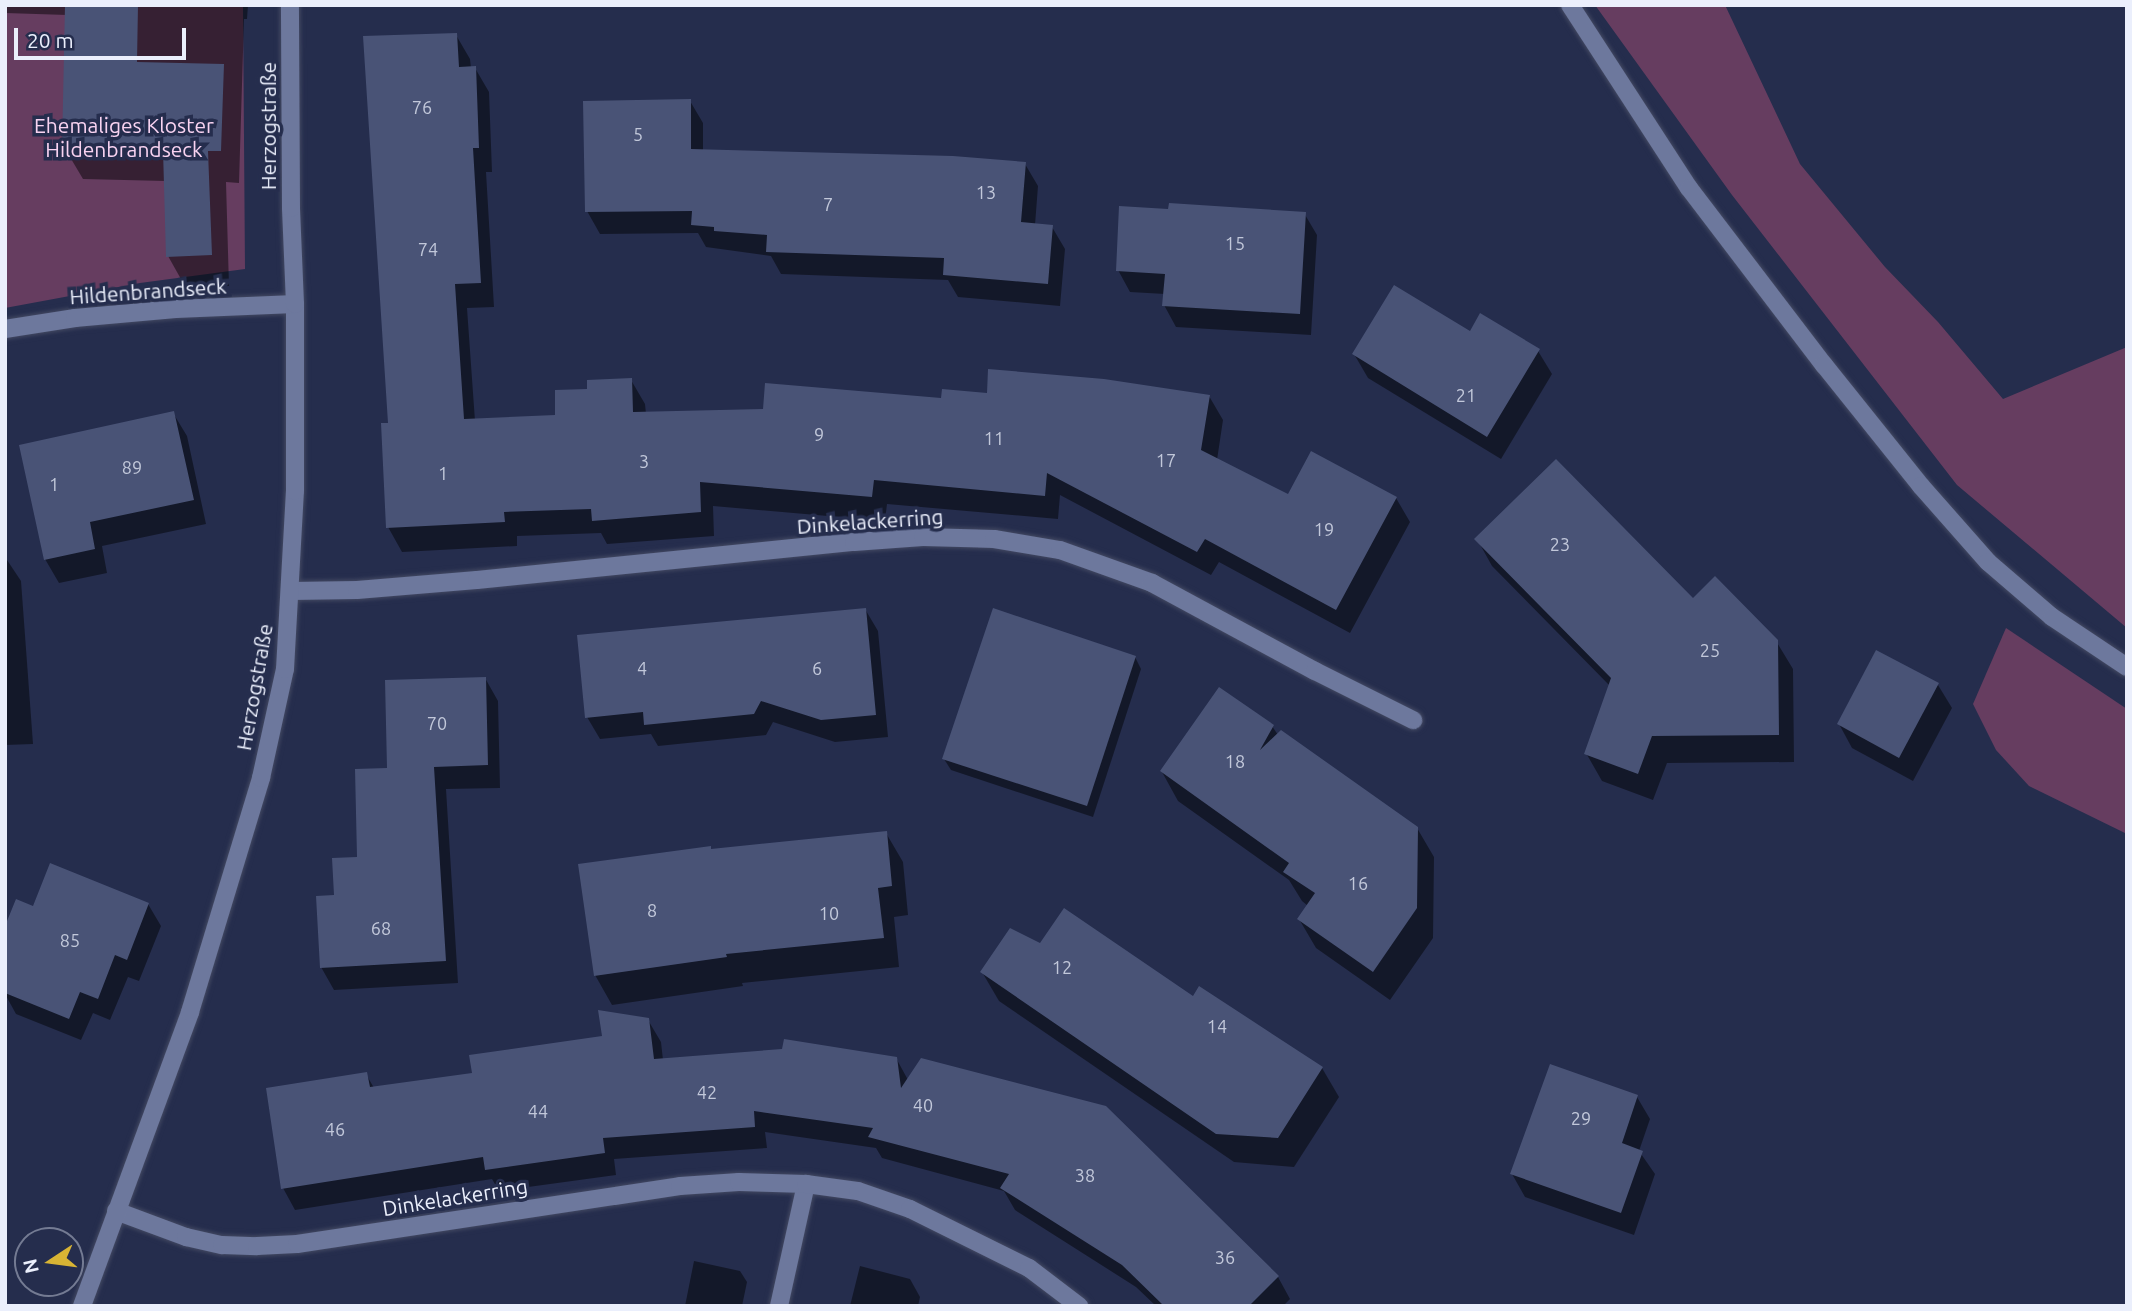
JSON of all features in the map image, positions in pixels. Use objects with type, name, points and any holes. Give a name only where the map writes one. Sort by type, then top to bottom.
[{"type":"street","name":"Herzogstraße","points":[[82,1306],[190,1012],[261,778],[285,669],[291,591],[295,304],[290,208],[290,5]]},
{"type":"street","points":[[1570,5],[1689,188],[1824,365],[1921,486],[1988,562],[2052,617],[2127,667]]},
{"type":"street","name":"Hildenbrandseck","points":[[5,329],[138,313],[295,304]]},
{"type":"street","name":"Dinkelackerring","points":[[291,591],[357,590],[477,580],[868,541],[923,537],[994,539],[1060,550],[1152,583],[1315,671],[1413,720]]},
{"type":"street","name":"Dinkelackerring","points":[[116,1211],[186,1237],[222,1245],[257,1246],[310,1242],[680,1186],[739,1182],[806,1184],[858,1191],[910,1209],[1029,1268],[1079,1306]]},
{"type":"street","points":[[779,1306],[806,1184]]},
{"type":"green space","name":"Ehemaliges Kloster Hildenbrandseck","points":[[5,5],[243,5],[245,269],[140,283],[5,308]]},
{"type":"green space","points":[[1595,5],[1725,5],[1800,164],[1885,267],[1938,322],[2003,399],[2127,347],[2127,628],[1957,485],[1732,195]]},
{"type":"green space","points":[[2006,628],[2127,709],[2127,834],[2029,786],[1996,750],[1973,704]]},
{"type":"building","points":[[65,5],[138,5],[137,62],[224,64],[221,151],[208,151],[212,255],[166,257],[163,150],[62,148]]},
{"type":"building","points":[[457,33],[459,67],[476,66],[479,148],[473,148],[481,283],[455,284],[464,419],[555,415],[555,390],[587,389],[587,380],[632,378],[633,412],[763,409],[765,383],[941,398],[942,389],[987,393],[988,369],[1104,379],[1210,395],[1201,450],[1288,494],[1311,451],[1397,497],[1336,610],[1205,539],[1197,552],[1047,473],[1045,496],[874,480],[872,497],[700,482],[701,512],[592,521],[591,509],[504,512],[505,522],[386,528],[381,423],[388,423],[363,36]]},
{"type":"building","points":[[691,99],[691,149],[953,156],[1026,162],[1021,222],[1053,225],[1048,284],[943,275],[944,258],[766,252],[767,235],[714,231],[714,227],[691,225],[692,211],[585,212],[583,101]]},
{"type":"building","points":[[1169,203],[1306,212],[1300,314],[1162,306],[1165,274],[1116,271],[1119,206],[1168,209]]},
{"type":"building","points":[[1394,285],[1470,331],[1480,313],[1540,349],[1487,437],[1352,354]]},
{"type":"building","points":[[174,411],[194,500],[90,522],[95,549],[44,560],[19,445]]},
{"type":"building","points":[[1556,459],[1693,598],[1715,576],[1778,640],[1779,735],[1652,736],[1638,774],[1584,754],[1611,678],[1474,539]]},
{"type":"building","points":[[866,608],[876,715],[821,720],[761,701],[754,714],[644,725],[643,712],[585,718],[577,635]]},
{"type":"building","points":[[993,608],[1136,656],[1087,806],[942,759]]},
{"type":"building","points":[[1876,650],[1939,683],[1899,758],[1837,724]]},
{"type":"building","points":[[486,677],[488,765],[434,767],[446,961],[320,968],[316,896],[334,895],[332,858],[357,857],[355,769],[387,768],[385,680]]},
{"type":"building","points":[[1219,687],[1274,725],[1260,750],[1281,730],[1418,827],[1417,908],[1373,972],[1297,919],[1315,893],[1283,872],[1289,863],[1160,771]]},
{"type":"building","points":[[887,831],[892,886],[878,888],[884,938],[726,954],[727,957],[594,976],[578,864],[711,846],[711,849]]},
{"type":"building","points":[[50,863],[149,903],[127,960],[115,955],[98,999],[80,992],[69,1019],[5,993],[5,926],[16,899],[33,906]]},
{"type":"building","points":[[1064,908],[1193,996],[1199,986],[1323,1067],[1278,1138],[1216,1134],[980,972],[1010,928],[1040,943]]},
{"type":"building","points":[[598,1010],[649,1018],[654,1059],[782,1049],[784,1039],[897,1057],[901,1088],[921,1058],[1106,1106],[1279,1276],[1249,1306],[1164,1306],[1122,1265],[1000,1188],[1009,1174],[868,1137],[873,1128],[754,1111],[755,1127],[603,1138],[605,1153],[485,1170],[483,1157],[281,1189],[266,1088],[367,1072],[370,1087],[472,1073],[469,1055],[602,1036]]},
{"type":"building","points":[[1550,1064],[1638,1095],[1622,1143],[1643,1151],[1621,1213],[1510,1174]]}]
